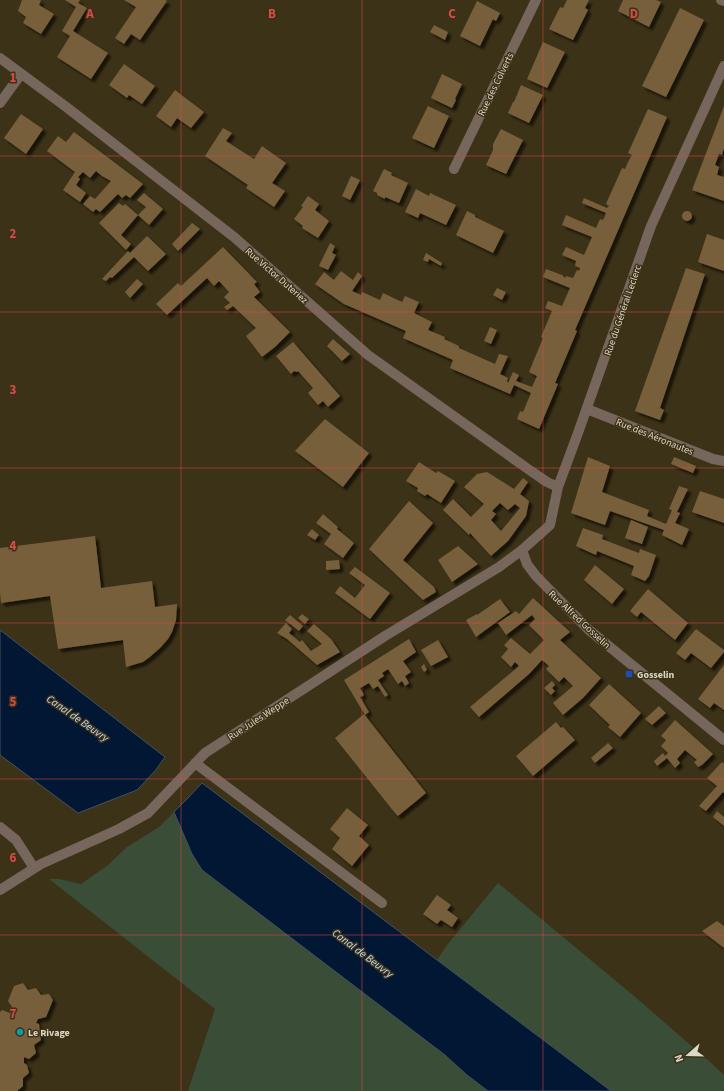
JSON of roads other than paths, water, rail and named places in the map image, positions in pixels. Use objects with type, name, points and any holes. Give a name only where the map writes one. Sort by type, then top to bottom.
[{"type":"street","name":"Rue des Colverts","points":[[454,168],[536,0]]},
{"type":"street","name":"Rue Victor Duteriez","points":[[0,58],[234,237],[368,355],[534,473],[547,482],[558,487]]},
{"type":"street","name":"Rue du Général Leclerc","points":[[522,550],[550,524],[558,487],[652,226],[724,66]]},
{"type":"street","points":[[0,103],[21,74]]},
{"type":"street","name":"Rue des Aéronautes","points":[[587,409],[713,459],[724,461]]},
{"type":"street","name":"Rue Alfred Gosselin","points":[[522,550],[527,564],[536,576],[589,630],[724,740]]},
{"type":"street","name":"Rue Jules Weppe","points":[[0,890],[41,864],[119,829],[148,813],[205,753],[385,636],[499,567],[522,550]]},
{"type":"street","points":[[195,763],[382,904]]},
{"type":"street","points":[[0,827],[16,840],[34,868]]},
{"type":"water","name":"Canal de Beuvry","points":[[0,630],[165,757],[155,771],[137,790],[78,813],[0,755]]},
{"type":"water","name":"Canal de Beuvry","points":[[202,783],[611,1091],[488,1091],[467,1075],[445,1055],[202,870],[192,854],[174,812]]},
{"type":"place","name":"Gosselin","points":[[629,674]]},
{"type":"place","name":"Le Rivage","points":[[20,1032]]}]
